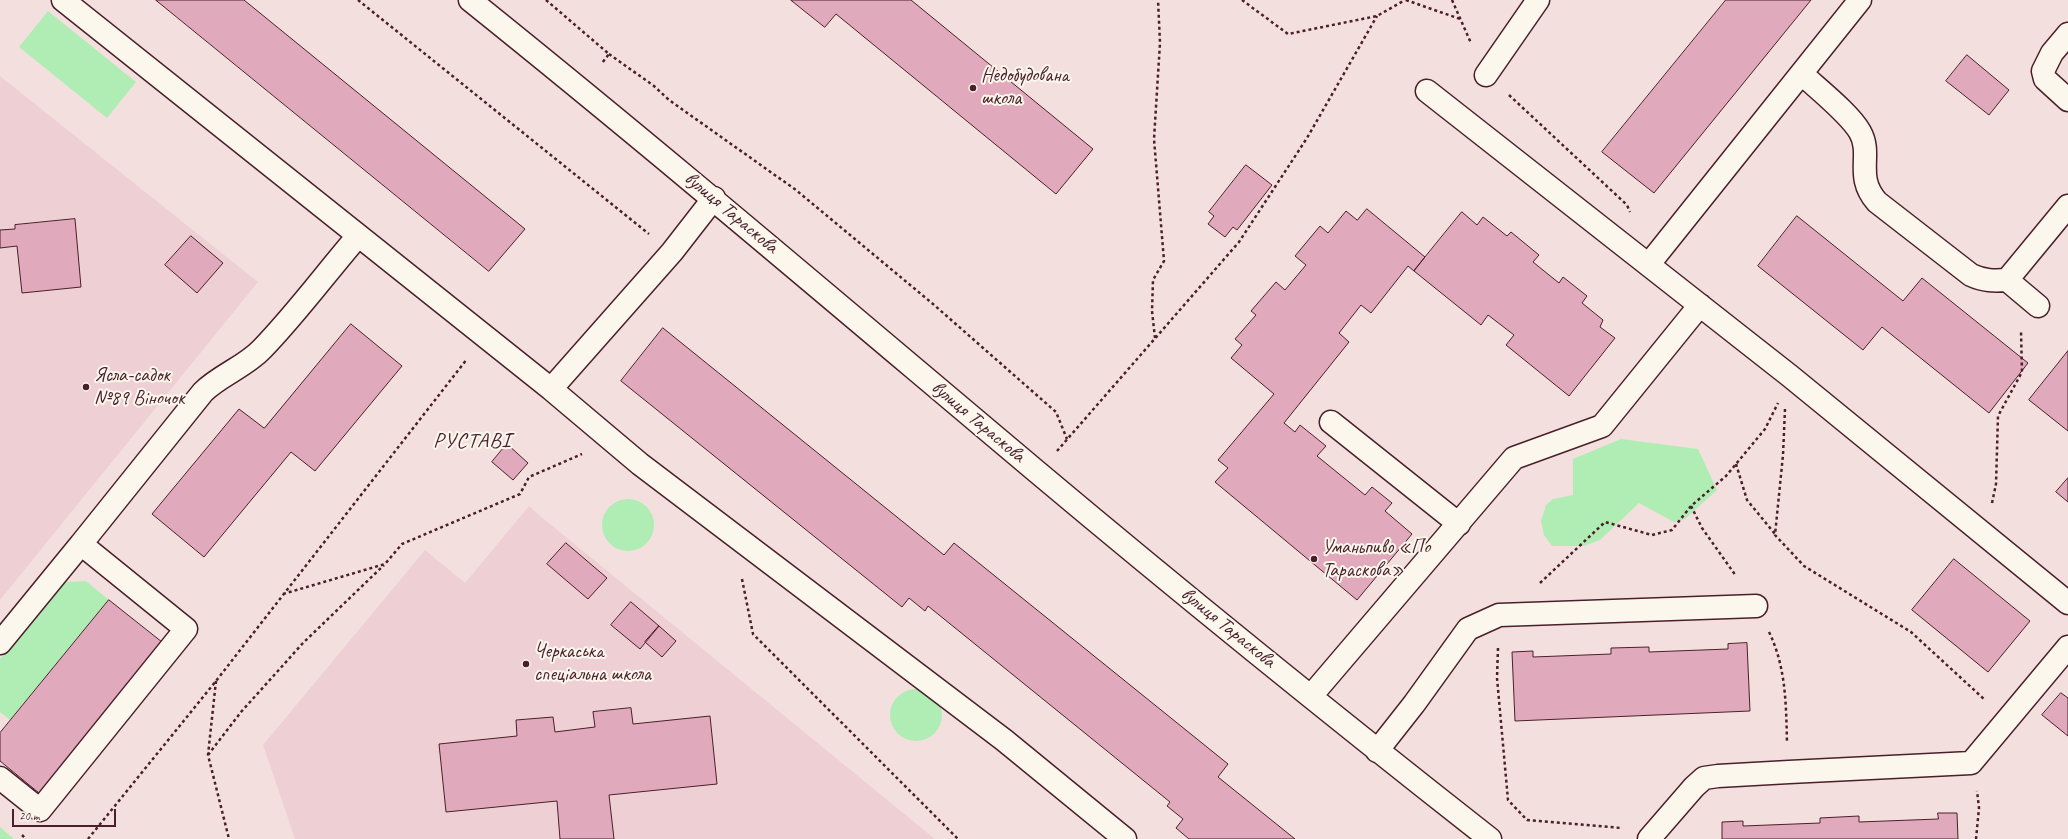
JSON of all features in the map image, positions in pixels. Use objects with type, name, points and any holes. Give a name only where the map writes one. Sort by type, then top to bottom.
[{"type":"street","points":[[63,0],[551,389],[612,441],[733,536],[1004,740],[1126,839]]},
{"type":"street","name":"вулиця Тараскова","points":[[470,0],[714,198],[1038,473],[1377,751],[1490,839]]},
{"type":"street","points":[[1486,74],[1538,0]]},
{"type":"street","points":[[1650,264],[1860,0]]},
{"type":"street","points":[[2068,34],[2052,53],[2042,71],[2045,79],[2068,100]]},
{"type":"street","points":[[1802,74],[1852,122],[1861,133],[1864,146],[1865,179],[1868,191],[1877,202],[1971,275],[1981,280],[2007,280],[2038,306]]},
{"type":"street","points":[[1427,91],[1650,264],[2068,603]]},
{"type":"street","points":[[551,389],[672,252],[714,198]]},
{"type":"street","points":[[2007,280],[2068,206]]},
{"type":"street","points":[[0,643],[203,392],[212,383],[241,366],[262,349],[358,236]]},
{"type":"street","points":[[1311,696],[1514,458],[1602,426],[1700,305]]},
{"type":"street","points":[[1331,422],[1459,524]]},
{"type":"street","points":[[0,778],[40,810],[186,630],[81,544]]},
{"type":"street","points":[[1377,751],[1414,704],[1468,629],[1499,615],[1756,606]]},
{"type":"street","points":[[1652,835],[1694,787],[1704,778],[1781,772],[1971,763],[2068,647]]},
{"type":"path","points":[[358,0],[672,252]]},
{"type":"path","points":[[546,0],[609,54],[654,86],[669,100],[796,190],[933,304],[1056,412],[1068,439]]},
{"type":"path","points":[[1155,338],[1152,311],[1153,280],[1164,261],[1154,139],[1160,43],[1158,0]]},
{"type":"path","points":[[1242,0],[1288,34],[1377,16],[1405,0],[1460,19]]},
{"type":"path","points":[[1452,0],[1486,74],[1627,205],[1630,213]]},
{"type":"path","points":[[1038,473],[1239,242],[1307,138],[1377,16]]},
{"type":"path","points":[[602,63],[609,54]]},
{"type":"path","points":[[1984,534],[1996,484],[1998,416],[2022,372],[2021,328],[2038,306]]},
{"type":"path","points":[[88,839],[216,681],[484,336]]},
{"type":"path","points":[[1538,585],[1605,522],[1652,535],[1672,530],[1691,506],[1726,476],[1765,429],[1790,376]]},
{"type":"path","points":[[1775,535],[1783,455],[1785,407],[1790,376]]},
{"type":"path","points":[[208,755],[241,712],[303,643],[385,564],[402,544],[520,494],[529,477],[612,441]]},
{"type":"path","points":[[1736,464],[1747,500],[1775,535],[1804,566],[1911,632],[1986,700],[2011,715]]},
{"type":"path","points":[[733,536],[753,634],[958,839]]},
{"type":"path","points":[[283,594],[385,564]]},
{"type":"path","points":[[1499,615],[1497,678],[1508,800],[1527,820],[1652,835]]},
{"type":"path","points":[[216,681],[208,755],[229,839]]},
{"type":"path","points":[[1971,763],[1979,808],[1976,839]]},
{"type":"shaded area","name":"Ясла-садок №89 Віночок","points":[[0,76],[258,282],[0,600]]},
{"type":"shaded area","name":"Черкаська спеціальна школа","points":[[529,506],[935,839],[295,839],[263,745],[425,550],[465,583]]},
{"type":"green space","points":[[48,11],[136,82],[107,118],[19,47]]},
{"type":"green space","points":[[1621,439],[1698,449],[1717,490],[1685,519],[1674,522],[1639,503],[1600,540],[1584,546],[1552,546],[1544,535],[1541,521],[1546,505],[1553,499],[1573,495],[1573,459]]},
{"type":"green space","points":[[623,499],[633,499],[647,506],[654,520],[654,530],[647,544],[633,551],[623,551],[613,547],[606,540],[602,530],[602,520],[606,510],[613,503]]},
{"type":"green space","points":[[86,581],[109,600],[10,720],[0,712],[0,659],[63,582]]},
{"type":"green space","points":[[916,689],[926,691],[934,697],[940,705],[942,715],[940,725],[934,733],[926,739],[916,741],[906,739],[898,733],[892,725],[890,715],[892,705],[898,697],[906,691]]},
{"type":"green space","points":[[0,827],[14,839],[0,839]]},
{"type":"building","points":[[156,0],[244,0],[525,229],[489,271]]},
{"type":"building","name":"Недобудована школа","points":[[791,0],[911,0],[1093,149],[1056,194],[836,14],[825,27]]},
{"type":"building","points":[[1726,0],[1811,0],[1654,193],[1602,152]]},
{"type":"building","points":[[1967,55],[2009,90],[1989,115],[1946,81]]},
{"type":"building","points":[[1246,165],[1272,185],[1237,230],[1233,227],[1225,237],[1208,224],[1214,216],[1209,212]]},
{"type":"building","points":[[1367,209],[1425,257],[1414,271],[1408,266],[1371,313],[1361,305],[1339,333],[1349,342],[1284,423],[1295,432],[1300,425],[1326,446],[1317,456],[1365,495],[1372,487],[1392,503],[1385,511],[1412,534],[1357,600],[1215,482],[1228,468],[1218,460],[1274,394],[1231,358],[1242,345],[1235,339],[1256,315],[1251,311],[1276,282],[1285,290],[1306,265],[1295,256],[1320,226],[1328,233],[1346,211],[1357,220]]},
{"type":"building","points":[[1462,212],[1477,225],[1483,217],[1507,236],[1511,232],[1539,255],[1533,262],[1559,283],[1563,277],[1587,296],[1582,303],[1603,320],[1600,327],[1615,338],[1569,396],[1506,345],[1514,335],[1488,315],[1481,325],[1414,271]]},
{"type":"building","points":[[1797,216],[1903,301],[1922,278],[2028,363],[1989,413],[1882,327],[1863,350],[1758,266]]},
{"type":"building","points":[[75,219],[81,287],[22,293],[17,246],[0,248],[0,230],[15,229],[15,225]]},
{"type":"building","points":[[191,236],[223,263],[197,293],[165,265]]},
{"type":"building","points":[[351,324],[402,366],[315,471],[291,452],[204,557],[152,514],[239,409],[264,428]]},
{"type":"building","points":[[663,328],[944,555],[954,543],[1228,764],[1218,777],[1295,839],[1189,839],[1176,828],[1183,819],[1167,806],[1170,802],[928,606],[925,611],[909,598],[902,607],[621,381]]},
{"type":"building","points":[[2068,351],[2068,431],[2029,400]]},
{"type":"building","points":[[507,444],[528,463],[513,480],[492,462]]},
{"type":"building","points":[[2068,478],[2068,502],[2056,492]]},
{"type":"building","points":[[566,543],[607,578],[588,599],[547,564]]},
{"type":"building","points":[[1954,559],[2030,621],[1988,672],[1912,610]]},
{"type":"building","points":[[109,600],[162,642],[39,793],[0,761],[0,733]]},
{"type":"building","points":[[631,602],[659,626],[640,649],[611,625]]},
{"type":"building","points":[[659,626],[676,641],[662,657],[645,642]]},
{"type":"building","points":[[1747,643],[1750,711],[1515,721],[1512,652],[1533,651],[1533,657],[1611,654],[1611,648],[1649,647],[1649,652],[1728,649],[1728,644]]},
{"type":"building","points":[[2061,693],[2068,698],[2068,736],[2042,715]]},
{"type":"building","points":[[631,708],[633,724],[710,716],[717,784],[609,795],[614,839],[560,839],[557,801],[446,812],[439,744],[517,736],[516,720],[553,717],[555,732],[595,727],[593,712]]},
{"type":"building","points":[[1938,813],[1957,813],[1958,839],[1722,839],[1722,822],[1743,821],[1743,826],[1820,823],[1820,818],[1859,816],[1859,822],[1938,819]]},
{"type":"place","name":"Недобудована школа","points":[[973,88]]},
{"type":"place","name":"Ясла-садок №89 Віночок","points":[[86,387]]},
{"type":"place","name":"Уманьпиво «По Тараскова»","points":[[1314,559]]},
{"type":"place","name":"Черкаська спеціальна школа","points":[[526,664]]},
{"type":"district","name":"РУСТАВІ","points":[[472,441]]}]
